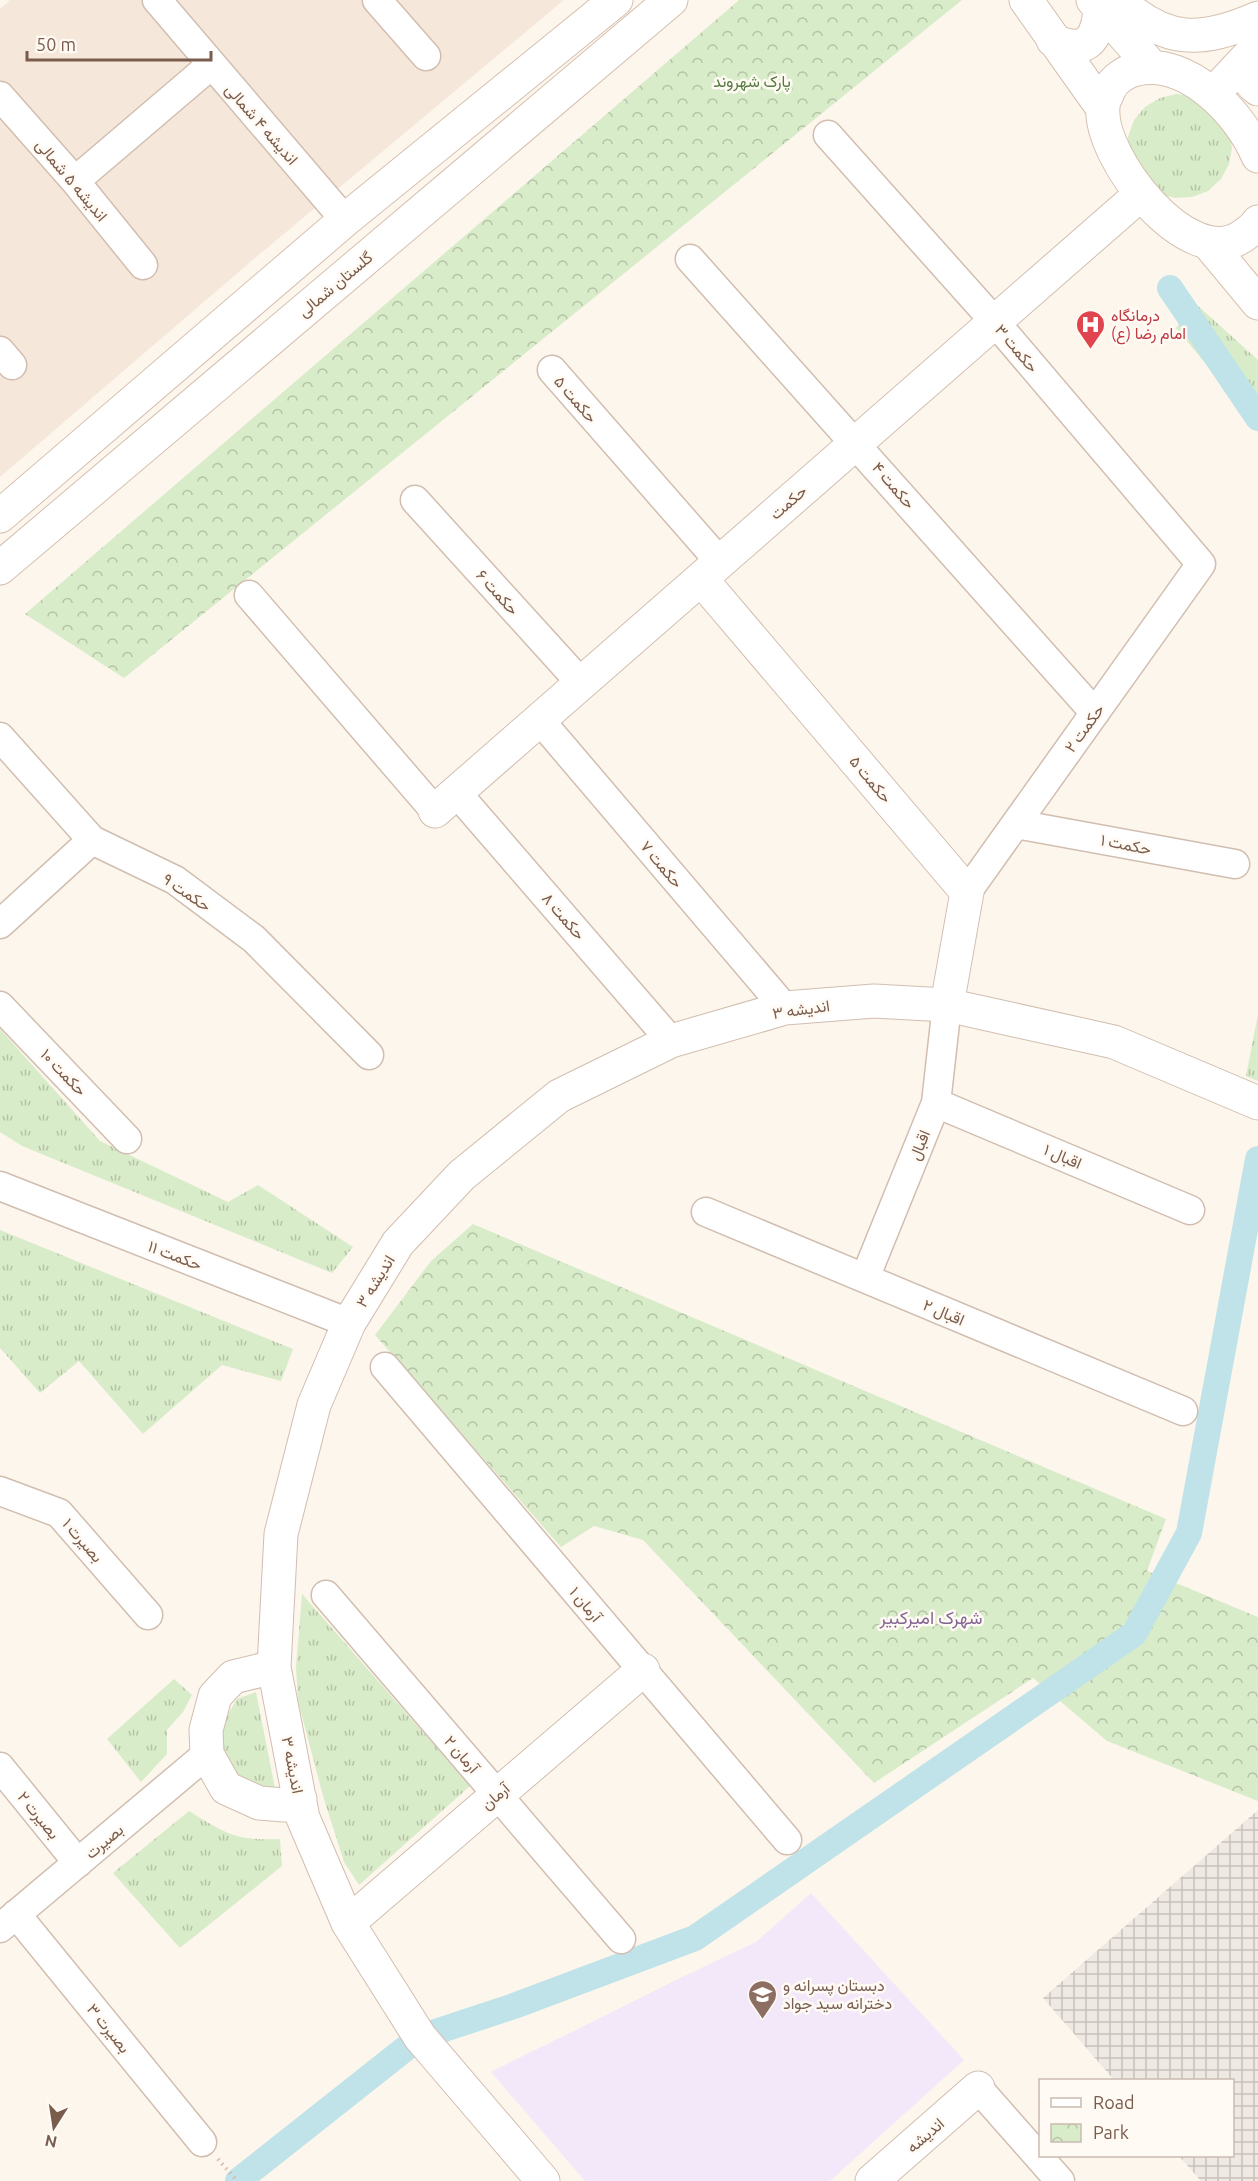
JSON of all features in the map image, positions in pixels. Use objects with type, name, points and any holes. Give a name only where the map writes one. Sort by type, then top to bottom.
[{"type":"street","name":"اندیشه ۴ شمالی","points":[[157,0],[345,220]]},
{"type":"street","points":[[377,0],[426,56]]},
{"type":"street","points":[[0,516],[345,220],[616,0]]},
{"type":"street","name":"گلستان شمالی","points":[[0,568],[671,0]]},
{"type":"street","points":[[1026,0],[1102,106],[1105,128],[1114,151],[1142,194],[1172,223],[1189,235],[1209,244],[1258,303]]},
{"type":"street","points":[[1053,40],[1066,46],[1080,47],[1093,39],[1104,3]]},
{"type":"street","points":[[1104,3],[1173,34],[1203,36],[1233,29],[1258,18]]},
{"type":"street","points":[[1104,3],[1150,66]]},
{"type":"street","points":[[1213,94],[1254,51]]},
{"type":"street","points":[[1254,51],[1246,68],[1249,81],[1258,89]]},
{"type":"street","points":[[75,181],[211,65]]},
{"type":"street","points":[[1102,106],[1111,85],[1128,71],[1150,66],[1166,69],[1190,79],[1213,94],[1234,115],[1251,120],[1258,156]]},
{"type":"street","name":"اندیشه ۵ شمالی","points":[[0,96],[75,181],[143,265]]},
{"type":"street","name":"حکمت ۳","points":[[828,135],[995,322],[1201,564]]},
{"type":"street","name":"حکمت","points":[[446,802],[1142,194]]},
{"type":"street","points":[[1209,244],[1234,242],[1255,227],[1258,222]]},
{"type":"street","name":"حکمت ۴","points":[[690,259],[1095,712]]},
{"type":"street","name":"حکمت ۵","points":[[552,370],[967,891]]},
{"type":"street","name":"حکمت ۶","points":[[415,500],[581,684]]},
{"type":"street","name":"حکمت ۲","points":[[967,891],[1201,564]]},
{"type":"street","name":"حکمت ۸","points":[[249,596],[671,1041]]},
{"type":"street","name":"حکمت ۷","points":[[539,719],[785,1008]]},
{"type":"street","name":"حکمت ۹","points":[[0,737],[92,840],[175,880],[254,939],[369,1055]]},
{"type":"street","name":"حکمت ۱","points":[[1016,824],[1235,864]]},
{"type":"street","points":[[0,924],[92,840]]},
{"type":"street","points":[[947,1005],[967,891]]},
{"type":"street","name":"اندیشه ۳","points":[[543,2181],[420,2037],[348,1923],[303,1818],[274,1667],[281,1534],[314,1405],[349,1323],[398,1243],[462,1176],[559,1096],[671,1041],[785,1008],[874,1001],[947,1005],[1114,1042],[1258,1103]]},
{"type":"street","name":"اقبال","points":[[865,1278],[936,1103],[947,1005]]},
{"type":"street","name":"حکمت ۱۰","points":[[0,1006],[127,1139]]},
{"type":"street","name":"اقبال ۱","points":[[936,1103],[1190,1210]]},
{"type":"street","name":"حکمت ۱۱","points":[[0,1186],[349,1323]]},
{"type":"street","name":"اقبال ۲","points":[[706,1212],[1183,1411]]},
{"type":"street","name":"آرمان ۱","points":[[385,1367],[787,1840]]},
{"type":"street","name":"بصیرت ۱","points":[[0,1491],[59,1513],[148,1615]]},
{"type":"street","name":"آرمان ۲","points":[[326,1595],[621,1939]]},
{"type":"street","points":[[274,1667],[233,1677],[215,1696],[206,1730],[207,1754],[226,1788],[259,1803],[285,1805],[300,1799]]},
{"type":"street","name":"آرمان","points":[[348,1923],[643,1670]]},
{"type":"street","name":"بصیرت","points":[[8,1921],[207,1754]]},
{"type":"street","name":"بصیرت ۲","points":[[0,1767],[78,1863]]},
{"type":"street","name":"بصیرت ۳","points":[[8,1921],[202,2142]]},
{"type":"street","points":[[978,2088],[1059,2181]]},
{"type":"street","name":"اندیشه","points":[[872,2181],[978,2088]]},
{"type":"shaded area","points":[[10,0],[564,0],[248,264],[0,477],[0,9]]},
{"type":"shaded area","points":[[1258,1810],[1258,2181],[1201,2181],[1180,2157],[1234,2157],[1234,2079],[1113,2079],[1043,1998]]},
{"type":"shaded area","name":"دبستان پسرانه و دخترانه سید جواد","points":[[811,1893],[964,2060],[830,2181],[585,2181],[491,2072],[756,1942]]},
{"type":"green space","name":"پارک شهروند","points":[[739,0],[962,0],[124,678],[25,614]]},
{"type":"green space","points":[[1176,94],[1194,96],[1230,131],[1232,148],[1229,164],[1221,179],[1208,191],[1192,197],[1175,198],[1158,194],[1128,154],[1128,137],[1134,120],[1145,107],[1160,98]]},
{"type":"green space","points":[[1196,304],[1258,360],[1258,427],[1176,328]]},
{"type":"green space","points":[[1258,1014],[1258,1081],[1246,1076]]},
{"type":"green space","points":[[0,1029],[100,1141],[228,1202],[258,1185],[353,1247],[332,1273],[22,1146],[0,1132]]},
{"type":"green space","points":[[473,1224],[1166,1519],[1147,1571],[1258,1617],[1258,1801],[1107,1741],[1033,1678],[874,1783],[643,1540],[594,1526],[561,1547],[375,1335],[431,1261]]},
{"type":"green space","points":[[0,1230],[293,1349],[281,1381],[222,1365],[143,1434],[79,1361],[40,1393],[0,1348]]},
{"type":"green space","points":[[302,1594],[470,1786],[359,1885],[344,1862],[323,1796],[298,1701],[296,1668]]},
{"type":"green space","points":[[174,1679],[192,1695],[183,1712],[167,1730],[167,1754],[141,1782],[107,1739]]},
{"type":"green space","points":[[256,1692],[275,1788],[257,1787],[240,1778],[223,1753],[223,1722],[237,1699]]},
{"type":"green space","points":[[189,1811],[231,1834],[252,1839],[280,1839],[282,1866],[180,1948],[113,1873]]},
{"type":"waterway","points":[[1170,288],[1258,418]]},
{"type":"waterway","points":[[238,2181],[420,2037],[514,2006],[695,1938],[1134,1634],[1189,1533],[1258,1159]]},
{"type":"place","name":"درمانگاه امام رضا (ع)","points":[[1090,350]]},
{"type":"place","name":"دبستان پسرانه و دخترانه سید جواد","points":[[762,2020]]},
{"type":"district","name":"شهرک امیرکبیر","points":[[931,1618]]}]
